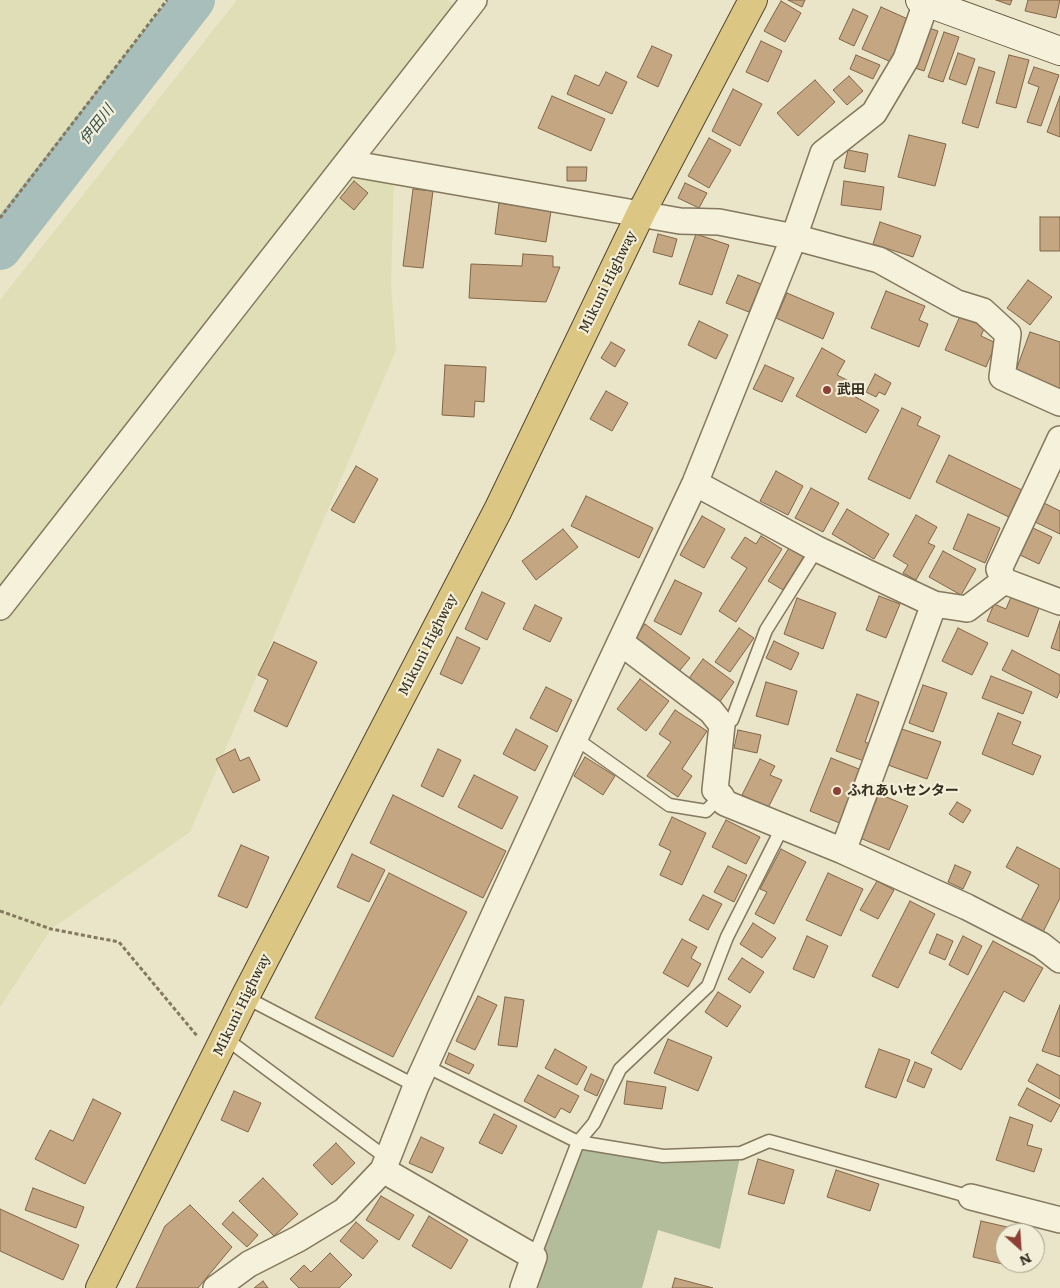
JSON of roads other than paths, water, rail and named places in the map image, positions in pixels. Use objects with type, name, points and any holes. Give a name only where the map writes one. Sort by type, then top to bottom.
[{"type":"highway","name":"Mikuni Highway","points":[[100,1288],[245,997],[498,510],[641,213],[753,0]]},
{"type":"main road","points":[[923,1],[1060,51]]},
{"type":"street","points":[[0,607],[474,0]]},
{"type":"street","points":[[216,1288],[249,1264],[298,1239],[344,1211],[385,1164],[421,1076],[575,738],[695,483],[794,237],[823,153],[874,113],[906,60],[923,1]]},
{"type":"street","points":[[348,163],[680,221],[719,222],[794,237],[879,260],[957,303],[984,311],[1008,334],[1002,377],[1060,403]]},
{"type":"street","points":[[1060,439],[999,569],[1004,581],[1060,602]]},
{"type":"street","points":[[695,483],[817,548],[934,604],[967,609],[1004,581]]},
{"type":"street","points":[[843,851],[934,604]]},
{"type":"street","points":[[620,642],[711,711],[722,725],[715,790],[722,796],[725,803],[843,851],[967,907],[1041,945],[1060,960]]},
{"type":"street","points":[[385,1164],[534,1257],[523,1288]]},
{"type":"street","points":[[971,1197],[1060,1220]]},
{"type":"lane","points":[[722,725],[732,720],[766,630],[817,548]]},
{"type":"lane","points":[[575,738],[669,805],[706,811],[722,796]]},
{"type":"lane","points":[[534,1257],[578,1142],[594,1123],[620,1068],[708,986],[727,937],[783,826]]},
{"type":"lane","points":[[245,997],[421,1076],[578,1142],[663,1156],[740,1154],[769,1141],[971,1197]]},
{"type":"lane","points":[[220,1048],[385,1164]]},
{"type":"waterway","name":"伊田川","points":[[0,249],[194,0]]},
{"type":"place","name":"武田","points":[[827,390]]},
{"type":"place","name":"ふれあいセンター","points":[[837,791]]}]
